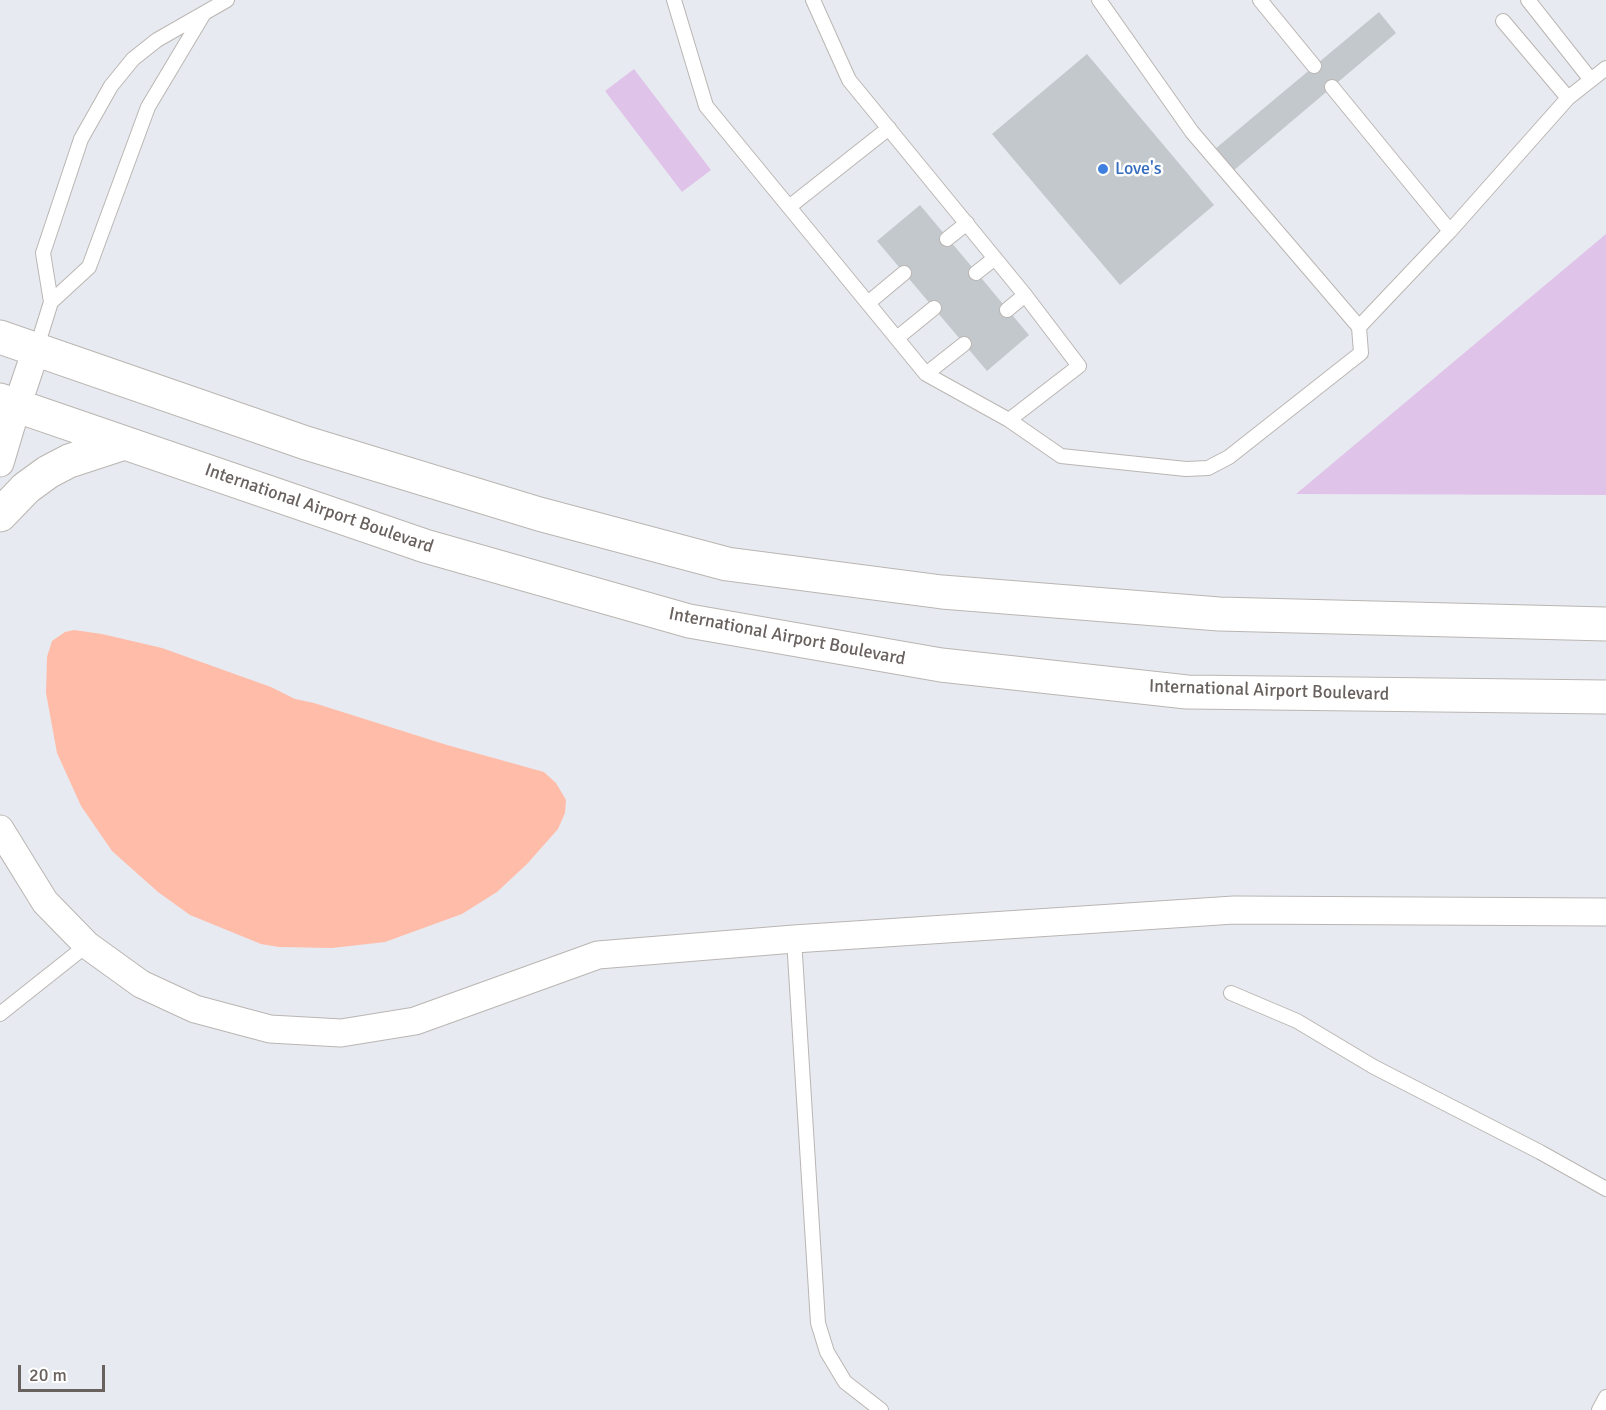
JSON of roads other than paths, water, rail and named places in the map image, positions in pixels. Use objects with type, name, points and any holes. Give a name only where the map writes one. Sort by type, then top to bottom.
[{"type":"main road","points":[[0,337],[306,443],[539,514],[727,564],[942,592],[1219,614],[1606,624]]},
{"type":"main road","name":"International Airport Boulevard","points":[[8,403],[425,546],[689,621],[918,662],[1187,692],[1606,697]]},
{"type":"main road","points":[[0,515],[26,488],[48,472],[69,461],[124,442]]},
{"type":"street","points":[[0,464],[8,403],[36,350]]},
{"type":"street","points":[[0,829],[45,902],[87,945],[141,984],[195,1009],[270,1029],[341,1033],[415,1021],[598,955],[794,939],[1234,910],[1606,912]]},
{"type":"lane","points":[[674,0],[706,106],[926,374],[1009,420],[1061,456],[1186,469],[1208,468],[1230,457],[1360,353],[1359,327],[1192,132],[1099,0]]},
{"type":"lane","points":[[813,0],[849,80],[1025,295],[1078,366],[1009,420]]},
{"type":"lane","points":[[1260,0],[1314,66]]},
{"type":"lane","points":[[1528,0],[1591,80]]},
{"type":"lane","points":[[36,350],[51,302],[43,253],[81,139],[111,86],[133,59],[157,40],[224,1]]},
{"type":"lane","points":[[51,302],[89,267],[148,107],[204,14]]},
{"type":"lane","points":[[1503,21],[1568,98]]},
{"type":"lane","points":[[1359,327],[1450,231],[1568,98],[1606,68]]},
{"type":"lane","points":[[1332,87],[1450,231]]},
{"type":"lane","points":[[789,207],[889,128]]},
{"type":"lane","points":[[947,239],[967,224]]},
{"type":"lane","points":[[976,273],[995,258]]},
{"type":"lane","points":[[868,303],[904,273]]},
{"type":"lane","points":[[1007,310],[1025,295]]},
{"type":"lane","points":[[897,338],[934,308]]},
{"type":"lane","points":[[926,374],[964,344]]},
{"type":"lane","points":[[794,939],[818,1323],[827,1352],[844,1382],[881,1410]]},
{"type":"lane","points":[[0,1014],[87,945]]},
{"type":"lane","points":[[1231,993],[1297,1021],[1374,1067],[1540,1152],[1606,1189]]},
{"type":"lane","points":[[1599,1410],[1606,1397]]},
{"type":"place","name":"Love's","points":[[1103,169]]}]
